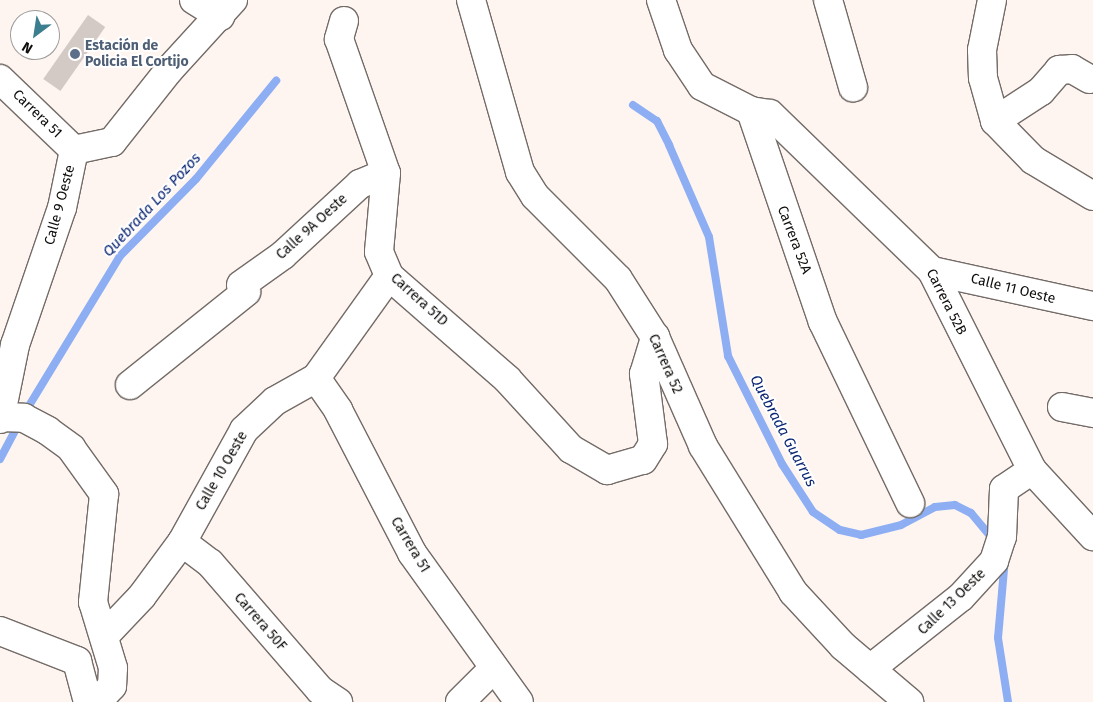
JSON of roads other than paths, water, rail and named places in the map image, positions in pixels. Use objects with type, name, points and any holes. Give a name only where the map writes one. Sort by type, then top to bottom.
[{"type":"street","points":[[194,0],[226,8]]},
{"type":"street","name":"Carrera 52","points":[[472,0],[520,172],[535,196],[615,275],[655,338],[703,446],[793,592],[870,670],[909,702]]},
{"type":"street","points":[[661,0],[678,50],[702,86],[751,111]]},
{"type":"street","points":[[828,0],[853,87]]},
{"type":"street","points":[[992,0],[982,50],[983,78],[995,121],[1033,160],[1093,196]]},
{"type":"street","name":"Calle 9 Oeste","points":[[0,418],[15,345],[62,208],[74,150],[112,142],[169,70],[226,8]]},
{"type":"street","name":"Carrera 51D","points":[[344,21],[339,39],[386,173],[379,252],[390,276],[507,379],[572,449],[607,470],[643,460],[653,444],[644,374],[655,338]]},
{"type":"street","points":[[995,121],[1041,90],[1059,70],[1072,69],[1089,79]]},
{"type":"street","name":"Carrera 51","points":[[0,79],[74,150]]},
{"type":"street","name":"Carrera 52B","points":[[751,111],[770,114],[932,271],[1032,470],[1093,536]]},
{"type":"street","name":"Carrera 52A","points":[[751,111],[823,322],[910,503]]},
{"type":"street","name":"Calle 9A Oeste","points":[[130,385],[283,255],[360,184],[386,173]]},
{"type":"street","name":"Calle 11 Oeste","points":[[932,271],[1093,306]]},
{"type":"street","name":"Calle 10 Oeste","points":[[106,634],[142,596],[182,542],[244,430],[275,401],[316,378],[390,276]]},
{"type":"street","name":"Carrera 51","points":[[316,378],[338,410],[412,553],[520,702]]},
{"type":"street","points":[[1062,407],[1093,413]]},
{"type":"street","points":[[0,418],[24,418],[71,448],[94,475],[104,505],[93,602],[106,634],[112,686],[97,702]]},
{"type":"street","name":"Calle 13 Oeste","points":[[870,670],[954,602],[994,561],[1002,536],[1004,489],[1032,470]]},
{"type":"street","name":"Carrera 50F","points":[[182,542],[210,563],[320,690],[338,702]]},
{"type":"street","points":[[0,632],[77,661],[88,702]]},
{"type":"street","points":[[460,702],[494,668]]},
{"type":"waterway","name":"Quebrada Los Pozos","points":[[24,414],[120,256],[196,179],[276,81]]},
{"type":"waterway","name":"Quebrada Guarrus","points":[[633,105],[657,121],[669,145],[709,237],[728,356],[782,464],[813,512],[840,530],[861,535],[901,525],[935,507],[955,505],[971,513],[994,540]]},
{"type":"waterway","name":"Quebrada Los Pozos","points":[[0,459],[19,424]]},
{"type":"waterway","name":"Quebrada Guarrus","points":[[1005,558],[998,638],[1008,702]]},
{"type":"place","name":"Estación de Policia El Cortijo","points":[[75,54]]}]
